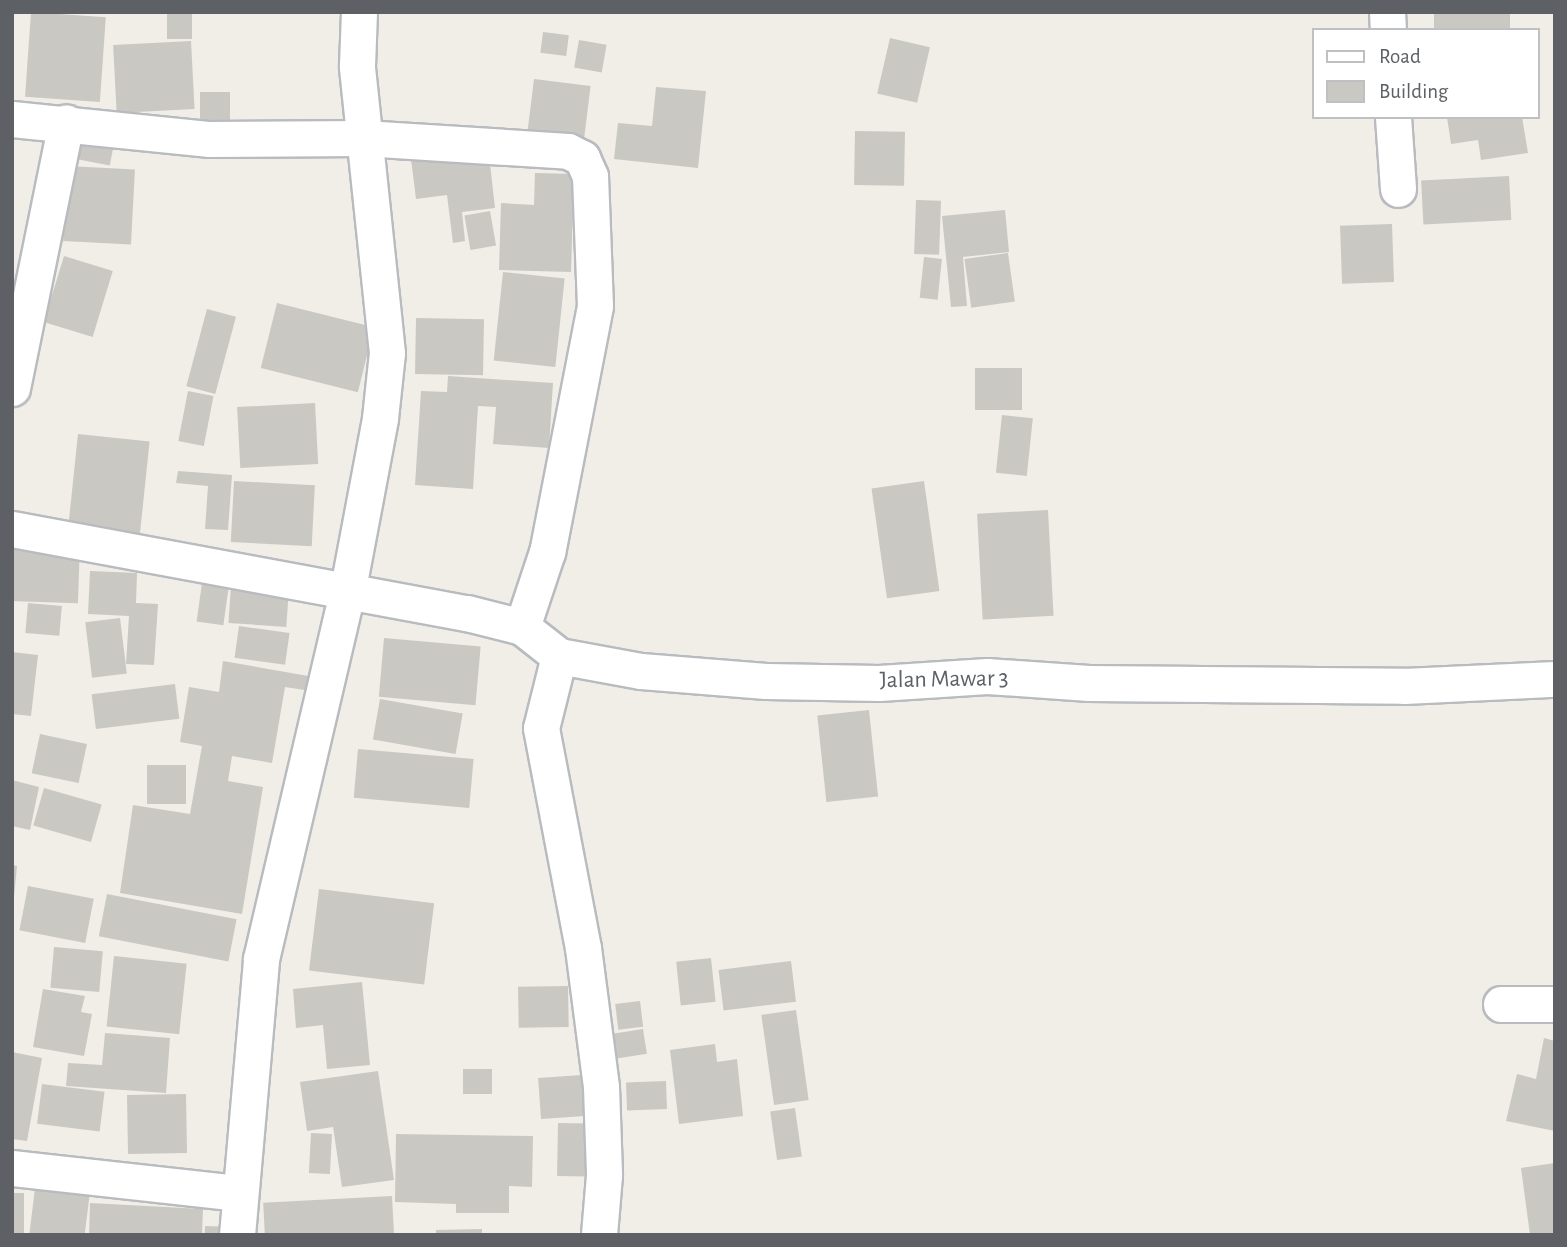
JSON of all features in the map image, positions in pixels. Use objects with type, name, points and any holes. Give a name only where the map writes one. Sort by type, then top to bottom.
[{"type":"street","points":[[237,1235],[238,1193],[261,959],[348,588],[387,353],[357,66],[359,12]]},
{"type":"street","points":[[12,119],[66,122],[210,139],[363,138],[568,151],[582,158],[590,176],[595,306],[548,552],[522,627]]},
{"type":"street","points":[[1393,119],[1398,189]]},
{"type":"street","points":[[12,388],[66,122]]},
{"type":"street","name":"Jalan Mawar 3","points":[[12,529],[348,588],[522,627],[559,656],[641,671],[766,681],[878,683],[987,676],[1090,683],[1404,686],[1555,679]]},
{"type":"street","points":[[559,656],[541,728],[583,948],[601,1087],[604,1175],[599,1235]]},
{"type":"street","points":[[1501,1004],[1555,1004]]},
{"type":"street","points":[[12,1168],[238,1193]]},
{"type":"building","points":[[31,12],[106,17],[100,102],[25,97]]},
{"type":"building","points":[[167,12],[192,12],[192,39],[167,39]]},
{"type":"building","points":[[1434,12],[1510,12],[1510,28],[1434,28]]},
{"type":"building","points":[[543,32],[569,35],[566,56],[540,53]]},
{"type":"building","points":[[890,38],[930,47],[917,103],[877,94]]},
{"type":"building","points":[[579,40],[607,45],[602,72],[574,68]]},
{"type":"building","points":[[191,41],[195,109],[117,113],[113,45]]},
{"type":"building","points":[[534,79],[591,86],[584,139],[528,132]]},
{"type":"building","points":[[656,87],[706,91],[698,168],[614,159],[618,123],[652,126]]},
{"type":"building","points":[[200,92],[230,92],[230,132],[200,132]]},
{"type":"building","points":[[1447,119],[1522,119],[1528,153],[1481,160],[1478,140],[1451,144]]},
{"type":"building","points":[[79,130],[115,137],[110,166],[73,158]]},
{"type":"building","points":[[855,131],[905,132],[904,186],[854,185]]},
{"type":"building","points":[[410,151],[489,155],[495,208],[462,212],[465,241],[453,243],[447,195],[416,199]]},
{"type":"building","points":[[67,166],[135,170],[131,244],[63,241]]},
{"type":"building","points":[[535,173],[574,174],[571,272],[499,270],[501,203],[534,205]]},
{"type":"building","points":[[1509,176],[1511,220],[1423,225],[1421,181]]},
{"type":"building","points":[[916,200],[941,201],[939,255],[914,254]]},
{"type":"building","points":[[1005,210],[1009,252],[963,257],[967,306],[951,307],[942,216]]},
{"type":"building","points":[[490,211],[496,245],[470,250],[464,216]]},
{"type":"building","points":[[1392,224],[1394,282],[1342,284],[1340,226]]},
{"type":"building","points":[[1008,253],[1015,302],[971,308],[964,259]]},
{"type":"building","points":[[64,256],[113,271],[93,337],[44,322]]},
{"type":"building","points":[[924,257],[942,259],[938,300],[920,298]]},
{"type":"building","points":[[503,272],[565,278],[555,367],[494,361]]},
{"type":"building","points":[[277,303],[374,327],[358,392],[261,368]]},
{"type":"building","points":[[207,309],[236,317],[215,394],[186,386]]},
{"type":"building","points":[[416,318],[484,319],[483,375],[415,374]]},
{"type":"building","points":[[975,368],[1022,368],[1022,410],[975,410]]},
{"type":"building","points":[[448,376],[553,383],[549,448],[493,444],[496,407],[478,406],[473,489],[415,485],[421,391],[447,392]]},
{"type":"building","points":[[188,391],[214,396],[204,446],[178,441]]},
{"type":"building","points":[[315,403],[318,464],[240,468],[237,407]]},
{"type":"building","points":[[1002,415],[1033,418],[1027,476],[996,473]]},
{"type":"building","points":[[78,434],[150,442],[139,545],[67,537]]},
{"type":"building","points":[[178,471],[232,475],[228,530],[205,529],[208,486],[176,483]]},
{"type":"building","points":[[234,481],[315,485],[312,546],[231,542]]},
{"type":"building","points":[[924,481],[939,591],[887,598],[872,488]]},
{"type":"building","points":[[1048,510],[1054,616],[983,620],[977,514]]},
{"type":"building","points":[[12,543],[80,545],[78,603],[12,601]]},
{"type":"building","points":[[90,571],[137,573],[136,603],[158,604],[154,665],[126,664],[129,616],[88,614]]},
{"type":"building","points":[[203,576],[230,580],[223,625],[197,622]]},
{"type":"building","points":[[231,586],[289,590],[286,627],[228,623]]},
{"type":"building","points":[[28,603],[62,606],[59,636],[25,633]]},
{"type":"building","points":[[120,618],[127,674],[92,678],[85,622]]},
{"type":"building","points":[[239,626],[290,633],[285,665],[235,658]]},
{"type":"building","points":[[384,638],[481,646],[475,705],[379,697]]},
{"type":"building","points":[[12,652],[38,655],[31,716],[12,714]]},
{"type":"building","points":[[223,661],[314,677],[311,691],[285,687],[272,763],[232,756],[228,781],[263,787],[242,914],[120,893],[133,805],[190,814],[202,746],[180,742],[189,687],[219,692]]},
{"type":"building","points":[[175,684],[179,719],[96,729],[92,694]]},
{"type":"building","points":[[380,699],[463,714],[456,754],[373,739]]},
{"type":"building","points":[[869,710],[878,797],[826,802],[817,715]]},
{"type":"building","points":[[40,734],[87,744],[79,783],[32,773]]},
{"type":"building","points":[[358,749],[474,759],[469,808],[354,798]]},
{"type":"building","points":[[147,765],[186,765],[186,804],[147,804]]},
{"type":"building","points":[[12,780],[39,787],[30,830],[12,826]]},
{"type":"building","points":[[44,788],[102,805],[91,842],[33,825]]},
{"type":"building","points":[[12,865],[17,866],[14,897],[12,897]]},
{"type":"building","points":[[28,886],[94,899],[85,943],[19,930]]},
{"type":"building","points":[[319,889],[434,903],[424,985],[309,970]]},
{"type":"building","points":[[107,894],[237,919],[228,961],[99,936]]},
{"type":"building","points":[[54,947],[103,951],[99,992],[50,988]]},
{"type":"building","points":[[114,956],[187,964],[179,1034],[107,1027]]},
{"type":"building","points":[[711,958],[716,1002],[681,1005],[676,962]]},
{"type":"building","points":[[791,961],[796,1002],[724,1011],[719,970]]},
{"type":"building","points":[[362,982],[370,1065],[327,1069],[323,1025],[296,1028],[293,989]]},
{"type":"building","points":[[568,986],[569,1027],[519,1028],[518,987]]},
{"type":"building","points":[[43,989],[85,996],[81,1012],[92,1014],[84,1056],[33,1047]]},
{"type":"building","points":[[640,1001],[643,1027],[618,1030],[615,1004]]},
{"type":"building","points":[[796,1010],[809,1100],[774,1105],[761,1015]]},
{"type":"building","points":[[643,1029],[647,1054],[605,1060],[602,1036]]},
{"type":"building","points":[[105,1033],[170,1038],[166,1093],[66,1086],[68,1063],[102,1065]]},
{"type":"building","points":[[1544,1038],[1555,1041],[1555,1131],[1506,1121],[1517,1074],[1536,1079]]},
{"type":"building","points":[[715,1044],[717,1062],[737,1059],[743,1116],[679,1124],[670,1050]]},
{"type":"building","points":[[12,1052],[42,1058],[27,1141],[12,1139]]},
{"type":"building","points":[[463,1069],[492,1069],[492,1094],[463,1094]]},
{"type":"building","points":[[378,1071],[394,1180],[342,1187],[333,1127],[307,1131],[300,1082]]},
{"type":"building","points":[[596,1074],[599,1115],[541,1119],[538,1078]]},
{"type":"building","points":[[666,1081],[667,1109],[627,1110],[626,1082]]},
{"type":"building","points":[[42,1084],[105,1092],[100,1131],[37,1124]]},
{"type":"building","points":[[186,1094],[187,1153],[128,1154],[127,1095]]},
{"type":"building","points":[[795,1108],[802,1157],[777,1160],[770,1111]]},
{"type":"building","points":[[558,1123],[601,1124],[600,1177],[557,1176]]},
{"type":"building","points":[[311,1133],[332,1134],[330,1174],[309,1173]]},
{"type":"building","points":[[396,1134],[533,1136],[532,1187],[509,1186],[509,1213],[456,1213],[456,1204],[395,1202]]},
{"type":"building","points":[[1555,1163],[1555,1235],[1530,1235],[1521,1168]]},
{"type":"building","points":[[36,1180],[91,1187],[85,1235],[29,1235]]},
{"type":"building","points":[[12,1193],[24,1193],[24,1235],[12,1235]]},
{"type":"building","points":[[392,1196],[394,1235],[265,1235],[263,1203]]},
{"type":"building","points":[[90,1203],[203,1209],[202,1235],[89,1235]]},
{"type":"building","points":[[205,1226],[228,1227],[228,1235],[205,1235]]},
{"type":"building","points":[[482,1229],[482,1235],[436,1235],[436,1230]]}]
